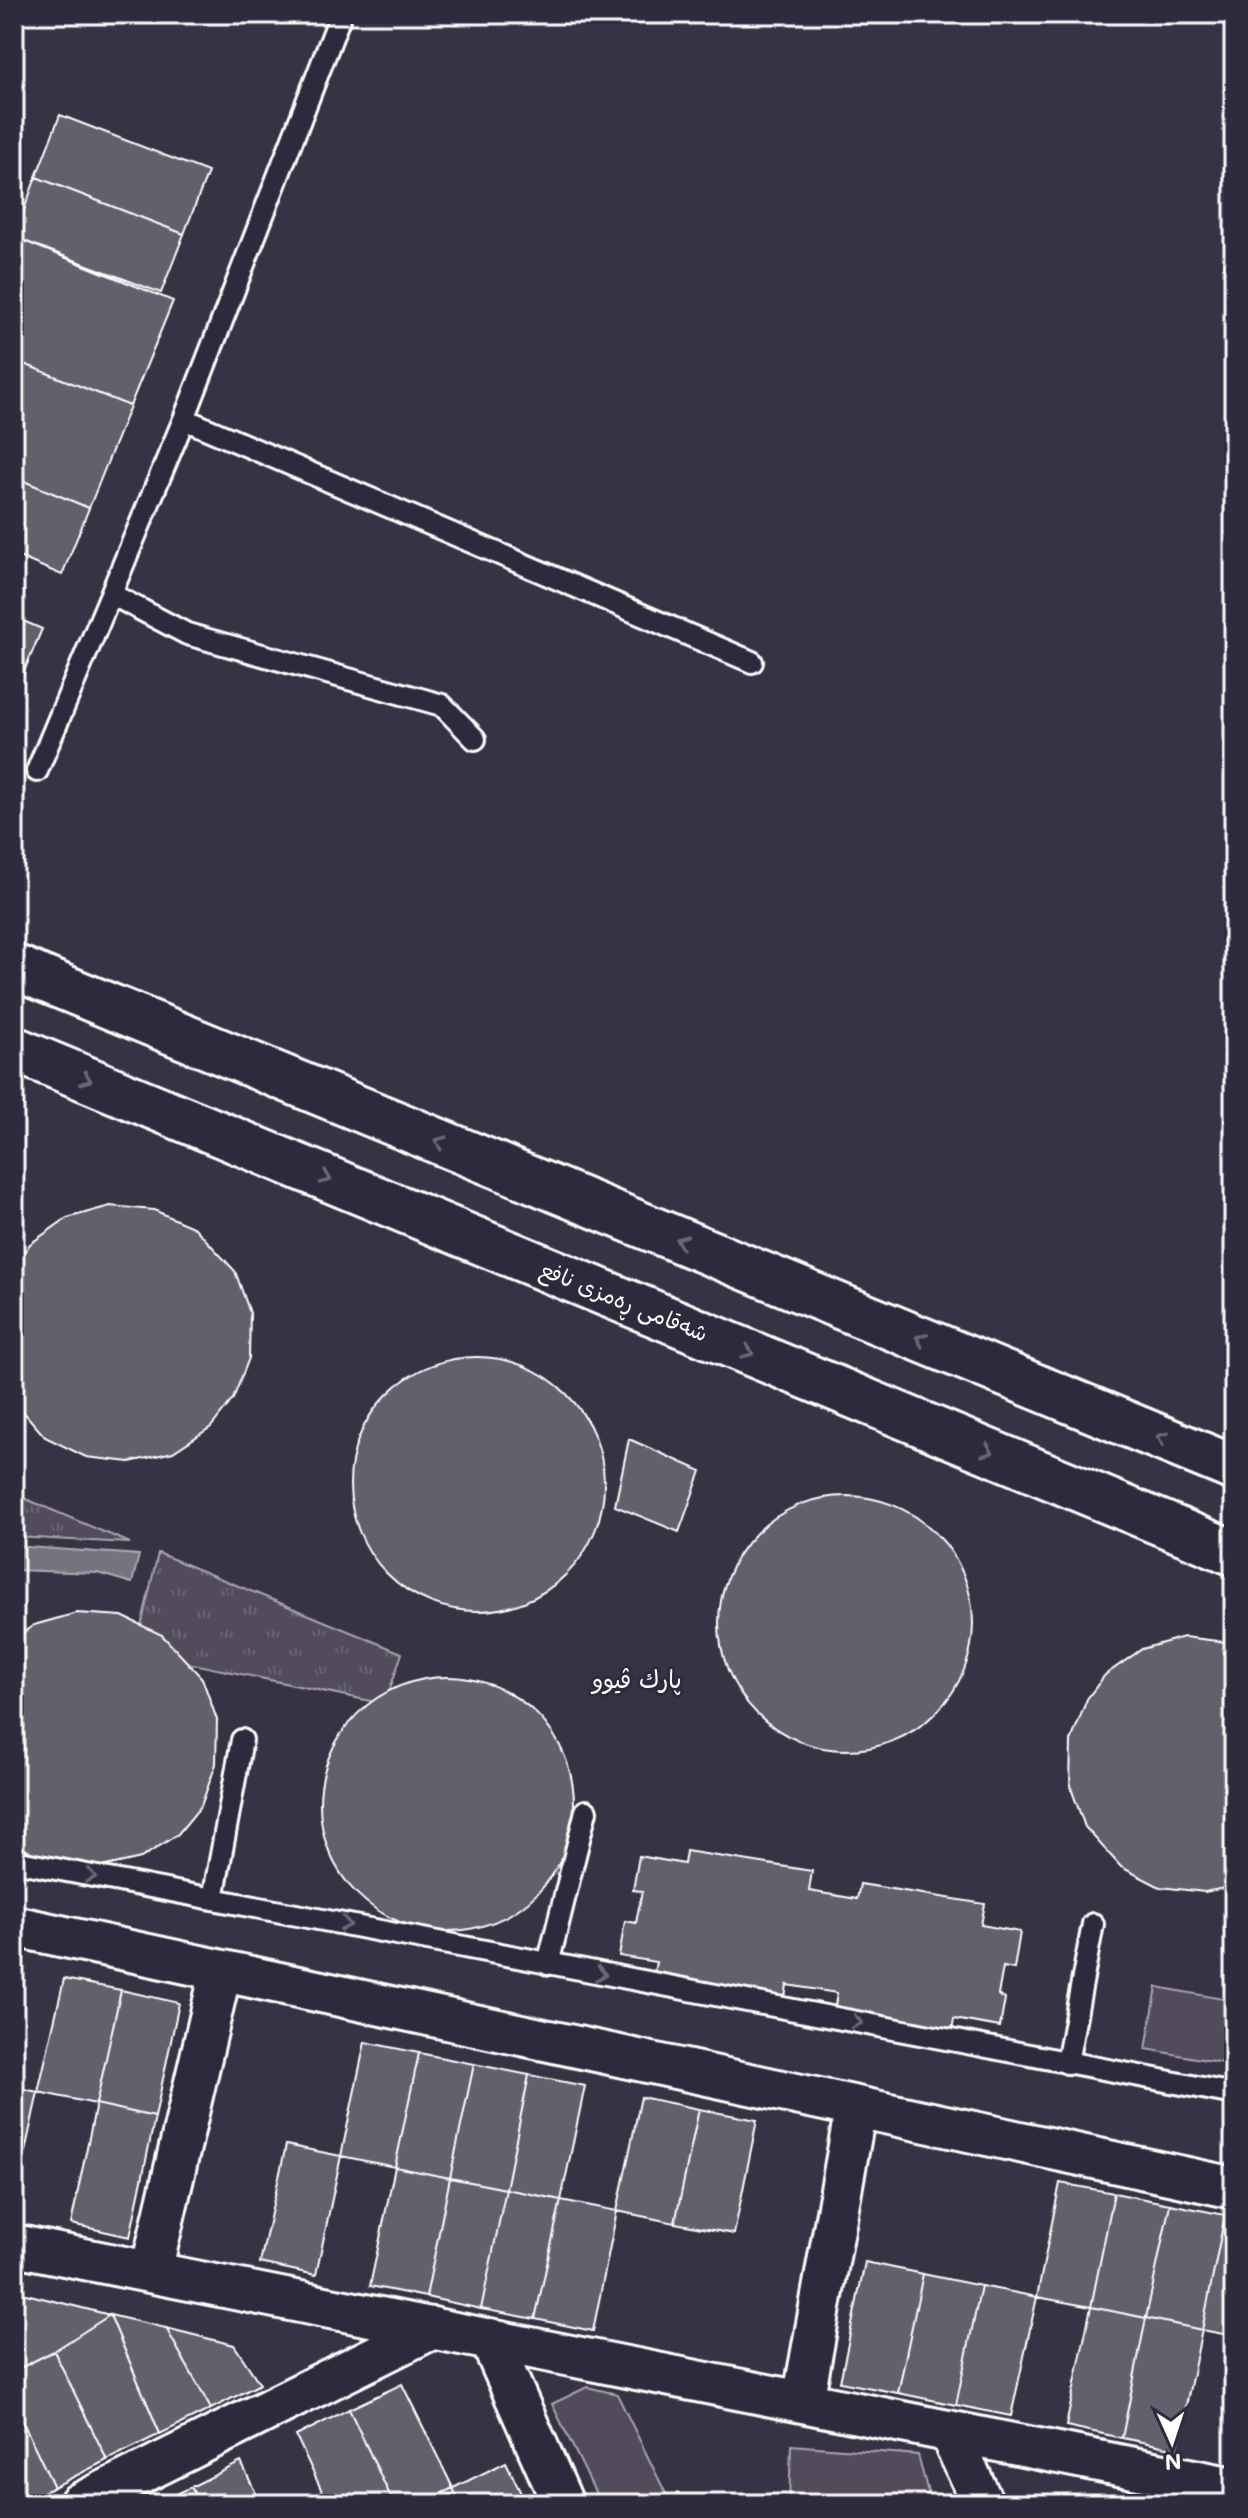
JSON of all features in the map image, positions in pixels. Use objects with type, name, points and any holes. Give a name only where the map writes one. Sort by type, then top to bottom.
[{"type":"main road","points":[[14,967],[1234,1468]]},
{"type":"main road","name":"شەقامی ڕەمزی نافع","points":[[14,1049],[1234,1553]]},
{"type":"street","points":[[14,1926],[1234,2188]]},
{"type":"street","points":[[151,2272],[221,1971]]},
{"type":"street","points":[[803,2402],[856,2107]]},
{"type":"street","points":[[14,2245],[1234,2488]]},
{"type":"street","points":[[79,2504],[433,2328]]},
{"type":"street","points":[[490,2339],[563,2504]]},
{"type":"street","points":[[949,2431],[983,2504]]},
{"type":"lane","points":[[37,771],[184,419],[341,14]]},
{"type":"lane","points":[[184,419],[752,662]]},
{"type":"lane","points":[[111,594],[187,634],[442,705],[475,739]]},
{"type":"lane","points":[[213,1899],[242,1740]]},
{"type":"lane","points":[[548,1964],[586,1811]]},
{"type":"lane","points":[[14,1861],[1234,2094]]},
{"type":"lane","points":[[1067,2063],[1093,1924]]},
{"type":"green space","points":[[14,1494],[130,1543],[14,1537]]},
{"type":"green space","points":[[158,1553],[402,1653],[385,1704],[135,1652]]},
{"type":"green space","points":[[1157,1987],[1234,2001],[1234,2065],[1146,2049]]},
{"type":"green space","points":[[587,2387],[617,2394],[671,2504],[601,2504],[552,2404]]},
{"type":"green space","points":[[791,2445],[918,2455],[931,2504],[789,2504]]},
{"type":"shaded area","points":[[14,1546],[139,1555],[132,1583],[97,1573],[14,1570]]},
{"type":"building","points":[[60,115],[208,172],[184,234],[36,177]]},
{"type":"building","points":[[36,177],[184,234],[161,293],[14,237]]},
{"type":"building","points":[[14,237],[173,301],[130,406],[14,360]]},
{"type":"building","points":[[14,360],[130,406],[89,508],[14,477]]},
{"type":"building","points":[[14,477],[89,508],[62,575],[14,555]]},
{"type":"building","points":[[14,617],[42,629],[14,695]]},
{"type":"building","points":[[110,1206],[154,1210],[195,1228],[235,1271],[250,1313],[249,1358],[233,1399],[211,1427],[173,1452],[130,1462],[86,1457],[45,1437],[14,1401],[14,1266],[30,1244],[67,1218]]},
{"type":"building","points":[[477,1357],[514,1362],[548,1378],[567,1394],[583,1413],[599,1447],[604,1484],[599,1521],[583,1555],[567,1574],[548,1590],[514,1606],[477,1611],[440,1606],[406,1590],[387,1574],[371,1555],[355,1521],[350,1484],[355,1447],[371,1413],[387,1394],[406,1378],[440,1362]]},
{"type":"building","points":[[629,1439],[701,1471],[679,1532],[615,1506]]},
{"type":"building","points":[[846,1496],[883,1501],[917,1517],[936,1533],[952,1552],[968,1586],[973,1623],[968,1660],[952,1694],[936,1713],[917,1729],[883,1745],[846,1750],[809,1745],[775,1729],[756,1713],[740,1694],[724,1660],[719,1623],[724,1586],[740,1552],[756,1533],[775,1517],[809,1501]]},
{"type":"building","points":[[77,1613],[122,1616],[162,1635],[202,1678],[217,1720],[216,1764],[201,1806],[178,1834],[141,1858],[97,1868],[53,1863],[14,1844],[14,1639],[34,1625]]},
{"type":"building","points":[[1184,1637],[1234,1643],[1234,1886],[1205,1892],[1160,1887],[1121,1867],[1085,1827],[1070,1785],[1071,1741],[1087,1699],[1105,1675],[1142,1649]]},
{"type":"building","points":[[435,1677],[459,1677],[484,1682],[507,1692],[537,1714],[553,1733],[569,1767],[574,1804],[569,1841],[553,1875],[537,1894],[518,1910],[484,1926],[459,1931],[435,1931],[410,1926],[387,1916],[366,1902],[349,1885],[325,1841],[320,1816],[320,1792],[325,1767],[335,1744],[349,1723],[366,1706],[410,1682]]},
{"type":"building","points":[[686,1851],[812,1871],[809,1891],[857,1899],[860,1884],[985,1904],[981,1925],[1020,1932],[1014,1969],[1003,1967],[998,1995],[1005,1999],[1000,2027],[954,2019],[952,2032],[834,2012],[837,1993],[787,1985],[784,2004],[652,1982],[656,1962],[619,1956],[625,1921],[636,1923],[642,1891],[633,1890],[639,1856],[684,1864]]},
{"type":"building","points":[[64,1979],[121,1990],[96,2104],[38,2092]]},
{"type":"building","points":[[121,1990],[179,2003],[155,2117],[96,2104]]},
{"type":"building","points":[[365,2042],[419,2053],[395,2167],[341,2156]]},
{"type":"building","points":[[419,2053],[474,2064],[450,2178],[395,2167]]},
{"type":"building","points":[[474,2064],[529,2075],[506,2189],[450,2178]]},
{"type":"building","points":[[529,2075],[585,2086],[561,2200],[506,2189]]},
{"type":"building","points":[[14,2087],[38,2092],[14,2202]]},
{"type":"building","points":[[641,2097],[699,2109],[675,2223],[617,2211]]},
{"type":"building","points":[[96,2104],[155,2117],[130,2237],[71,2224]]},
{"type":"building","points":[[699,2109],[757,2120],[734,2234],[675,2223]]},
{"type":"building","points":[[286,2145],[341,2156],[316,2275],[260,2263]]},
{"type":"building","points":[[395,2167],[450,2178],[426,2297],[370,2286]]},
{"type":"building","points":[[450,2178],[506,2189],[481,2309],[426,2297]]},
{"type":"building","points":[[1060,2183],[1114,2193],[1091,2307],[1037,2297]]},
{"type":"building","points":[[506,2189],[561,2200],[535,2319],[481,2309]]},
{"type":"building","points":[[1114,2193],[1170,2204],[1146,2318],[1091,2307]]},
{"type":"building","points":[[561,2200],[617,2211],[593,2331],[535,2319]]},
{"type":"building","points":[[1170,2204],[1225,2215],[1202,2330],[1146,2318]]},
{"type":"building","points":[[1225,2215],[1234,2217],[1234,2336],[1202,2330]]},
{"type":"building","points":[[865,2262],[923,2274],[898,2393],[840,2382]]},
{"type":"building","points":[[923,2274],[981,2286],[956,2405],[898,2393]]},
{"type":"building","points":[[981,2286],[1037,2297],[1011,2416],[956,2405]]},
{"type":"building","points":[[14,2291],[110,2315],[54,2351],[14,2371]]},
{"type":"building","points":[[1091,2307],[1146,2318],[1122,2438],[1066,2426]]},
{"type":"building","points":[[110,2315],[160,2434],[107,2460],[54,2351]]},
{"type":"building","points":[[110,2315],[166,2328],[211,2409],[160,2434]]},
{"type":"building","points":[[1146,2318],[1202,2330],[1177,2449],[1122,2438]]},
{"type":"building","points":[[166,2328],[234,2345],[260,2384],[211,2409]]},
{"type":"building","points":[[54,2351],[107,2460],[54,2487],[14,2404],[14,2371]]},
{"type":"building","points":[[402,2384],[453,2488],[420,2504],[394,2504],[349,2409]]},
{"type":"building","points":[[14,2404],[54,2487],[19,2504],[14,2504]]},
{"type":"building","points":[[349,2409],[394,2504],[328,2504],[296,2436]]},
{"type":"building","points":[[241,2462],[261,2504],[200,2504],[191,2487]]},
{"type":"building","points":[[506,2462],[526,2504],[460,2504],[453,2488]]},
{"type":"building","points":[[191,2487],[200,2504],[156,2504]]},
{"type":"building","points":[[453,2488],[460,2504],[420,2504]]},
{"type":"district","name":"پارك ڤیوو","points":[[637,1680]]}]
